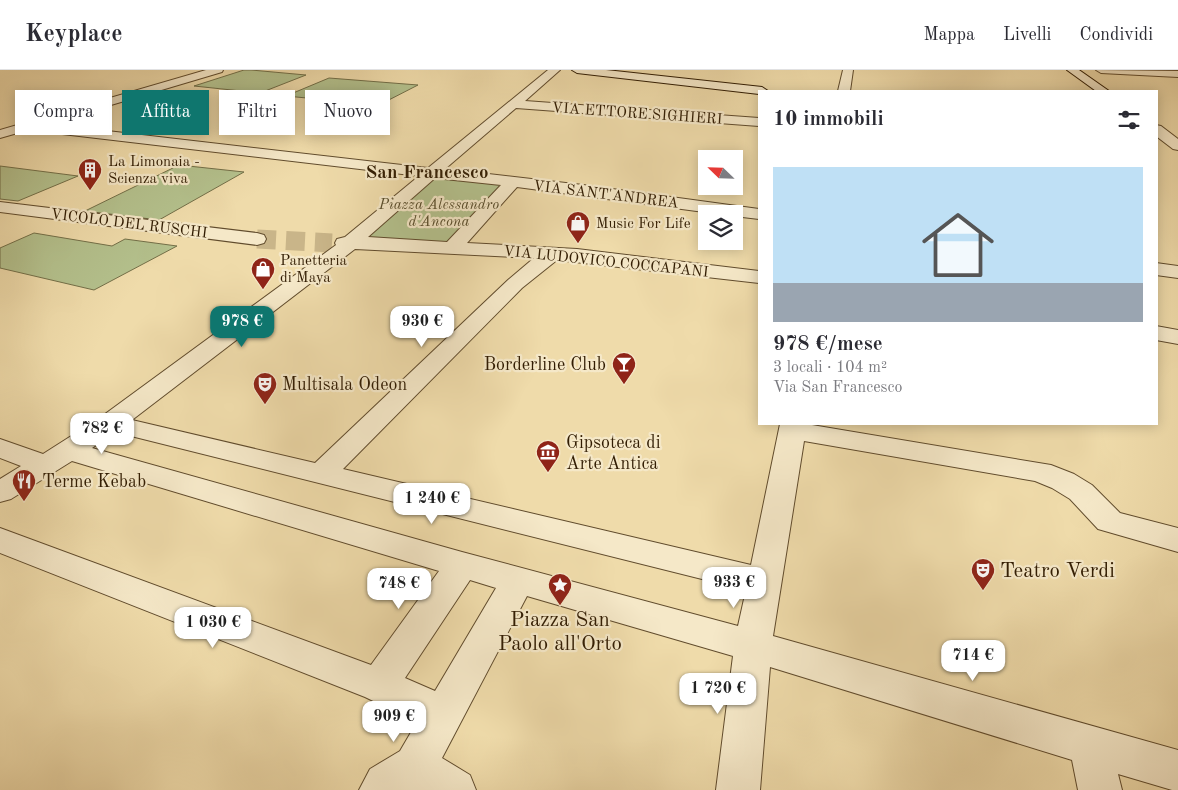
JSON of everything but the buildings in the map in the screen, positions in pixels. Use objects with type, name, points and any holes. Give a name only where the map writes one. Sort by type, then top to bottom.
[{"type":"street","points":[[112,101],[218,70]]},
{"type":"street","points":[[0,492],[58,458],[111,423],[433,173],[472,138],[555,70]]},
{"type":"street","points":[[577,70],[758,91]]},
{"type":"street","points":[[844,90],[848,70]]},
{"type":"street","points":[[1072,70],[1102,90]]},
{"type":"street","points":[[1101,70],[1178,74]]},
{"type":"street","name":"VIA ETTORE SIGHIERI","points":[[515,104],[758,122]]},
{"type":"street","points":[[0,134],[15,130]]},
{"type":"street","points":[[1158,131],[1171,146]]},
{"type":"street","points":[[105,135],[513,182]]},
{"type":"street","points":[[341,243],[453,247],[513,182]]},
{"type":"street","name":"VIA SANT'ANDREA","points":[[513,182],[758,214]]},
{"type":"street","name":"VICOLO DEL RUSCHI","points":[[0,206],[257,239]]},
{"type":"street","name":"VIA LUDOVICO COCCAPANI","points":[[453,247],[553,253],[626,260],[758,278]]},
{"type":"street","points":[[321,474],[515,284],[553,253]]},
{"type":"street","points":[[1158,269],[1178,272]]},
{"type":"street","points":[[1158,333],[1178,337]]},
{"type":"street","points":[[111,423],[764,582]]},
{"type":"street","points":[[738,790],[753,646],[793,427],[1041,472],[1063,481],[1081,492],[1109,521],[1178,540]]},
{"type":"street","points":[[0,448],[58,458],[462,565],[753,646],[1178,772]]},
{"type":"street","points":[[0,540],[379,685],[443,714]]},
{"type":"street","points":[[379,685],[462,565]]},
{"type":"street","points":[[381,790],[385,784],[415,766],[518,581]]},
{"type":"street","points":[[1091,746],[1100,790]]},
{"type":"street","points":[[415,766],[454,790]]},
{"type":"green space","points":[[244,70],[306,75],[268,90],[232,90],[194,86]]},
{"type":"green space","points":[[329,78],[418,85],[390,99],[390,90],[305,90],[305,98],[295,97],[295,92]]},
{"type":"green space","points":[[179,165],[244,172],[159,220],[85,211]]},
{"type":"green space","points":[[0,166],[78,176],[18,201],[0,199]]},
{"type":"green space","name":"Piazza Alessandro d'Ancona","points":[[433,173],[513,182],[453,247],[370,243],[361,234]]},
{"type":"green space","points":[[34,233],[112,246],[125,239],[177,246],[94,290],[0,268],[0,248]]},
{"type":"tunnel","points":[[257,239],[332,243]]},
{"type":"place","name":"La Limonaia - Scienza viva","points":[[90,191]]},
{"type":"place","name":"Music For Life","points":[[578,244]]},
{"type":"place","name":"Panetteria di Maya","points":[[263,290]]},
{"type":"place","name":"Borderline Club","points":[[624,385]]},
{"type":"place","name":"Multisala Odeon","points":[[265,405]]},
{"type":"place","name":"Gipsoteca di Arte Antica","points":[[548,473]]},
{"type":"place","name":"Terme Kebab","points":[[24,502]]},
{"type":"place","name":"Teatro Verdi","points":[[983,591]]},
{"type":"place","name":"Piazza San Paolo all'Orto","points":[[560,606]]},
{"type":"district","name":"San Francesco","points":[[427,171]]}]
